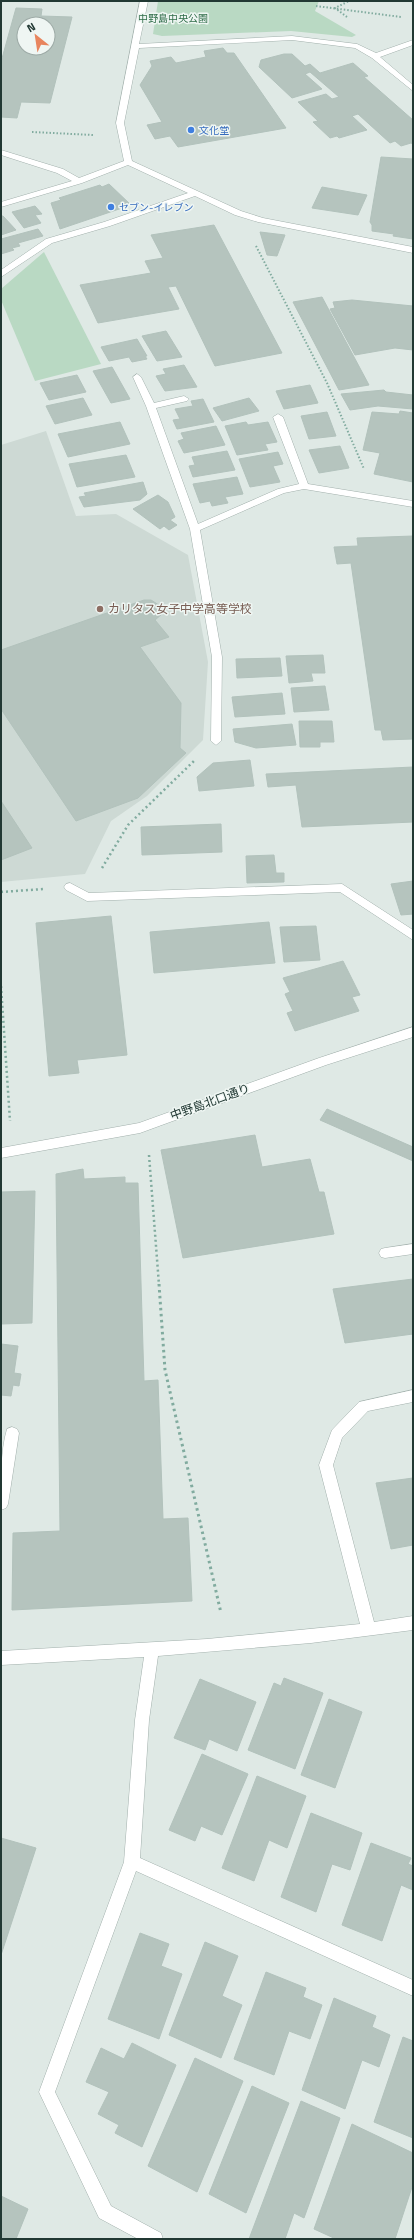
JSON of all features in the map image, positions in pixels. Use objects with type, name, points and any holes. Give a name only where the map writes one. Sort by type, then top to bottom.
[{"type":"street","points":[[128,162],[120,123],[144,1]]},
{"type":"street","points":[[136,46],[292,38],[357,46],[375,56],[413,89]]},
{"type":"street","points":[[375,56],[413,42]]},
{"type":"street","points":[[1,152],[60,171],[79,181]]},
{"type":"street","points":[[1,204],[79,181],[128,162],[238,213],[261,220],[413,250]]},
{"type":"street","points":[[1,274],[49,242],[107,224],[195,193]]},
{"type":"street","points":[[137,377],[150,406],[195,529],[217,657],[216,741]]},
{"type":"street","points":[[150,406],[184,399]]},
{"type":"street","points":[[278,417],[304,486]]},
{"type":"street","points":[[195,529],[261,499],[282,491],[304,486],[375,499],[413,504]]},
{"type":"street","points":[[70,887],[87,897],[342,888],[413,936]]},
{"type":"street","name":"中野島北口通り","points":[[1,1153],[140,1128],[323,1061],[413,1032]]},
{"type":"street","points":[[384,1253],[413,1249]]},
{"type":"street","points":[[369,1630],[326,1465],[337,1434],[364,1406],[413,1396]]},
{"type":"street","points":[[1,1504],[12,1433]]},
{"type":"street","points":[[1,1658],[152,1650],[228,1644],[369,1630],[413,1622]]},
{"type":"street","points":[[152,1650],[142,1720],[132,1862],[111,1915],[47,2092],[105,2212],[155,2239]]},
{"type":"street","points":[[132,1862],[413,1988]]},
{"type":"path","points":[[335,8],[349,1]]},
{"type":"path","points":[[316,6],[405,17]]},
{"type":"path","points":[[31,132],[100,135]]},
{"type":"path","points":[[238,213],[309,346],[345,418],[375,499]]},
{"type":"path","points":[[1,892],[70,887],[90,881],[108,860],[128,825],[216,741]]},
{"type":"path","points":[[1,986],[11,1128]]},
{"type":"path","points":[[149,1151],[164,1370],[228,1644]]},
{"type":"shaded area","name":"カリタス女子中学高等学校","points":[[46,431],[76,516],[116,514],[188,555],[208,662],[203,740],[147,796],[111,821],[85,874],[1,882],[1,445]]},
{"type":"green space","name":"中野島中央公園","points":[[158,1],[319,1],[315,11],[356,35],[352,37],[291,31],[162,36],[153,34]]},
{"type":"green space","points":[[44,252],[101,364],[35,381],[1,300],[1,289]]},
{"type":"building","points":[[16,8],[42,9],[41,16],[16,16],[16,56],[56,56],[56,16],[72,17],[50,103],[21,102],[17,118],[1,117],[1,62]]},
{"type":"building","points":[[223,48],[227,53],[234,53],[286,128],[178,147],[170,136],[155,139],[147,125],[162,122],[140,85],[152,66],[150,61],[171,57],[176,63],[206,57],[204,51]]},
{"type":"building","points":[[284,54],[292,54],[305,66],[310,64],[320,73],[353,63],[368,76],[364,77],[413,120],[413,144],[411,143],[401,146],[395,141],[390,143],[358,114],[352,116],[367,130],[339,138],[337,136],[330,138],[313,122],[318,121],[298,102],[326,94],[332,99],[339,97],[310,72],[305,74],[322,89],[292,98],[259,67],[261,60]]},
{"type":"building","points":[[381,157],[413,159],[413,239],[393,236],[394,234],[372,231],[372,225],[370,222]]},
{"type":"building","points":[[109,184],[131,205],[60,229],[51,203],[61,200],[59,198],[100,185],[102,187]]},
{"type":"building","points":[[322,187],[367,195],[358,215],[312,208]]},
{"type":"building","points":[[35,206],[42,214],[35,215],[41,223],[24,228],[12,212]]},
{"type":"building","points":[[1,216],[3,216],[16,230],[1,235]]},
{"type":"building","points":[[214,225],[282,353],[215,366],[176,286],[168,287],[179,309],[98,323],[80,285],[151,273],[145,261],[163,258],[151,235]]},
{"type":"building","points":[[38,229],[43,236],[18,243],[20,246],[12,248],[14,250],[1,254],[1,239]]},
{"type":"building","points":[[260,232],[285,235],[277,256],[267,255]]},
{"type":"building","points":[[322,297],[369,385],[339,390],[293,302]]},
{"type":"building","points":[[352,300],[413,306],[413,350],[395,348],[355,355],[330,309],[335,308],[333,302]]},
{"type":"building","points":[[166,331],[182,357],[157,361],[142,336]]},
{"type":"building","points":[[137,339],[147,356],[145,356],[147,359],[132,362],[129,357],[109,361],[101,347]]},
{"type":"building","points":[[184,365],[197,387],[165,391],[156,376],[166,374],[163,369]]},
{"type":"building","points":[[112,367],[130,399],[111,403],[93,371]]},
{"type":"building","points":[[77,375],[86,392],[49,400],[40,383]]},
{"type":"building","points":[[310,385],[318,403],[284,409],[276,391]]},
{"type":"building","points":[[384,390],[386,392],[413,395],[413,409],[378,406],[350,410],[341,394]]},
{"type":"building","points":[[83,398],[92,415],[55,424],[46,406]]},
{"type":"building","points":[[249,398],[259,411],[222,421],[213,408]]},
{"type":"building","points":[[203,399],[214,422],[177,429],[173,420],[180,419],[175,409],[193,406],[191,401]]},
{"type":"building","points":[[400,411],[413,413],[413,482],[374,474],[380,453],[363,450],[372,412],[399,414]]},
{"type":"building","points":[[327,412],[336,436],[309,439],[301,416]]},
{"type":"building","points":[[120,422],[130,444],[68,457],[58,434]]},
{"type":"building","points":[[246,422],[248,425],[268,422],[277,442],[265,444],[268,450],[237,455],[225,426]]},
{"type":"building","points":[[216,426],[225,445],[184,453],[178,441],[184,439],[181,433]]},
{"type":"building","points":[[340,446],[349,468],[319,473],[309,450]]},
{"type":"building","points":[[227,451],[235,470],[193,477],[189,466],[195,465],[192,457]]},
{"type":"building","points":[[278,452],[283,464],[273,466],[280,482],[250,487],[239,459]]},
{"type":"building","points":[[126,455],[135,477],[77,487],[69,464]]},
{"type":"building","points":[[237,477],[243,494],[225,497],[228,503],[212,506],[210,501],[200,503],[193,484]]},
{"type":"building","points":[[143,482],[147,494],[140,500],[84,507],[79,497],[86,496],[84,493]]},
{"type":"building","points":[[158,495],[168,502],[175,517],[170,520],[177,525],[169,530],[164,526],[160,529],[133,509]]},
{"type":"building","points":[[413,536],[413,739],[383,740],[381,730],[375,730],[351,563],[337,564],[334,547],[358,546],[357,538]]},
{"type":"building","points":[[144,600],[151,600],[162,607],[162,614],[155,620],[169,637],[140,647],[181,703],[180,748],[186,753],[138,798],[76,821],[1,709],[1,650]]},
{"type":"building","points":[[323,655],[325,673],[311,673],[313,681],[289,683],[286,656]]},
{"type":"building","points":[[280,658],[282,676],[237,678],[236,659]]},
{"type":"building","points":[[325,686],[329,710],[294,712],[291,688]]},
{"type":"building","points":[[282,693],[285,714],[235,717],[232,697]]},
{"type":"building","points":[[299,721],[332,721],[334,742],[320,742],[320,747],[300,747]]},
{"type":"building","points":[[292,724],[296,745],[256,748],[235,742],[233,729]]},
{"type":"building","points":[[250,760],[254,786],[199,791],[197,777],[213,763]]},
{"type":"building","points":[[413,767],[413,822],[302,827],[296,785],[268,787],[266,774]]},
{"type":"building","points":[[1,801],[32,848],[1,860]]},
{"type":"building","points":[[221,824],[222,852],[142,855],[141,827]]},
{"type":"building","points":[[274,855],[276,873],[284,873],[284,882],[247,883],[246,856]]},
{"type":"building","points":[[413,881],[413,914],[401,915],[391,884]]},
{"type":"building","points":[[111,916],[127,1055],[77,1060],[79,1073],[49,1076],[36,923]]},
{"type":"building","points":[[269,922],[275,963],[154,973],[150,932]]},
{"type":"building","points":[[316,926],[320,960],[284,962],[280,927]]},
{"type":"building","points":[[343,961],[360,995],[352,997],[359,1011],[295,1031],[287,1013],[293,1011],[285,994],[290,992],[283,978]]},
{"type":"building","points":[[327,1109],[413,1147],[413,1161],[320,1120]]},
{"type":"building","points":[[255,1135],[262,1167],[310,1159],[319,1192],[324,1192],[334,1234],[183,1258],[161,1150]]},
{"type":"building","points":[[83,1169],[84,1179],[125,1177],[125,1183],[138,1183],[144,1381],[158,1380],[163,1519],[188,1518],[192,1601],[12,1610],[13,1533],[60,1531],[56,1174]]},
{"type":"building","points":[[35,1191],[32,1323],[1,1324],[1,1192]]},
{"type":"building","points":[[413,1279],[413,1334],[345,1343],[333,1289]]},
{"type":"building","points":[[1,1344],[18,1346],[14,1373],[21,1374],[19,1386],[13,1385],[11,1396],[1,1395]]},
{"type":"building","points":[[413,1478],[413,1545],[391,1549],[376,1483]]},
{"type":"building","points":[[284,1678],[323,1693],[295,1769],[248,1750],[274,1683],[281,1686]]},
{"type":"building","points":[[200,1679],[256,1702],[237,1751],[209,1739],[205,1750],[174,1738]]},
{"type":"building","points":[[329,1699],[362,1712],[335,1788],[301,1775]]},
{"type":"building","points":[[202,1754],[248,1774],[222,1835],[201,1826],[195,1841],[169,1830]]},
{"type":"building","points":[[257,1776],[306,1796],[287,1848],[269,1840],[254,1881],[222,1868]]},
{"type":"building","points":[[311,1813],[362,1833],[350,1870],[332,1864],[316,1912],[281,1897]]},
{"type":"building","points":[[1,1838],[36,1848],[1,1955]]},
{"type":"building","points":[[371,1843],[411,1858],[408,1864],[413,1866],[413,1890],[401,1885],[382,1941],[342,1925]]},
{"type":"building","points":[[140,1933],[169,1944],[161,1966],[182,1974],[159,2039],[108,2019]]},
{"type":"building","points":[[205,1942],[238,1956],[222,1996],[242,2005],[221,2058],[169,2035]]},
{"type":"building","points":[[266,1972],[306,1988],[303,1997],[322,2005],[310,2039],[289,2031],[274,2075],[234,2059]]},
{"type":"building","points":[[334,1998],[376,2016],[372,2027],[390,2035],[379,2067],[362,2060],[345,2109],[302,2090]]},
{"type":"building","points":[[403,2037],[413,2041],[413,2138],[374,2122]]},
{"type":"building","points":[[132,2043],[176,2065],[142,2147],[115,2133],[119,2125],[98,2114],[109,2092],[86,2082],[101,2048],[124,2059]]},
{"type":"building","points":[[195,2058],[243,2081],[197,2192],[148,2166]]},
{"type":"building","points":[[252,2086],[289,2103],[246,2213],[209,2194]]},
{"type":"building","points":[[301,2101],[340,2118],[304,2218],[294,2213],[285,2239],[249,2239]]},
{"type":"building","points":[[352,2124],[413,2153],[413,2184],[395,2239],[336,2239],[314,2229]]},
{"type":"building","points":[[1,2196],[28,2209],[16,2239],[1,2239]]},
{"type":"place","name":"文化堂","points":[[191,130]]},
{"type":"place","name":"セブン-イレブン","points":[[111,207]]},
{"type":"place","name":"カリタス女子中学高等学校","points":[[100,609]]}]
